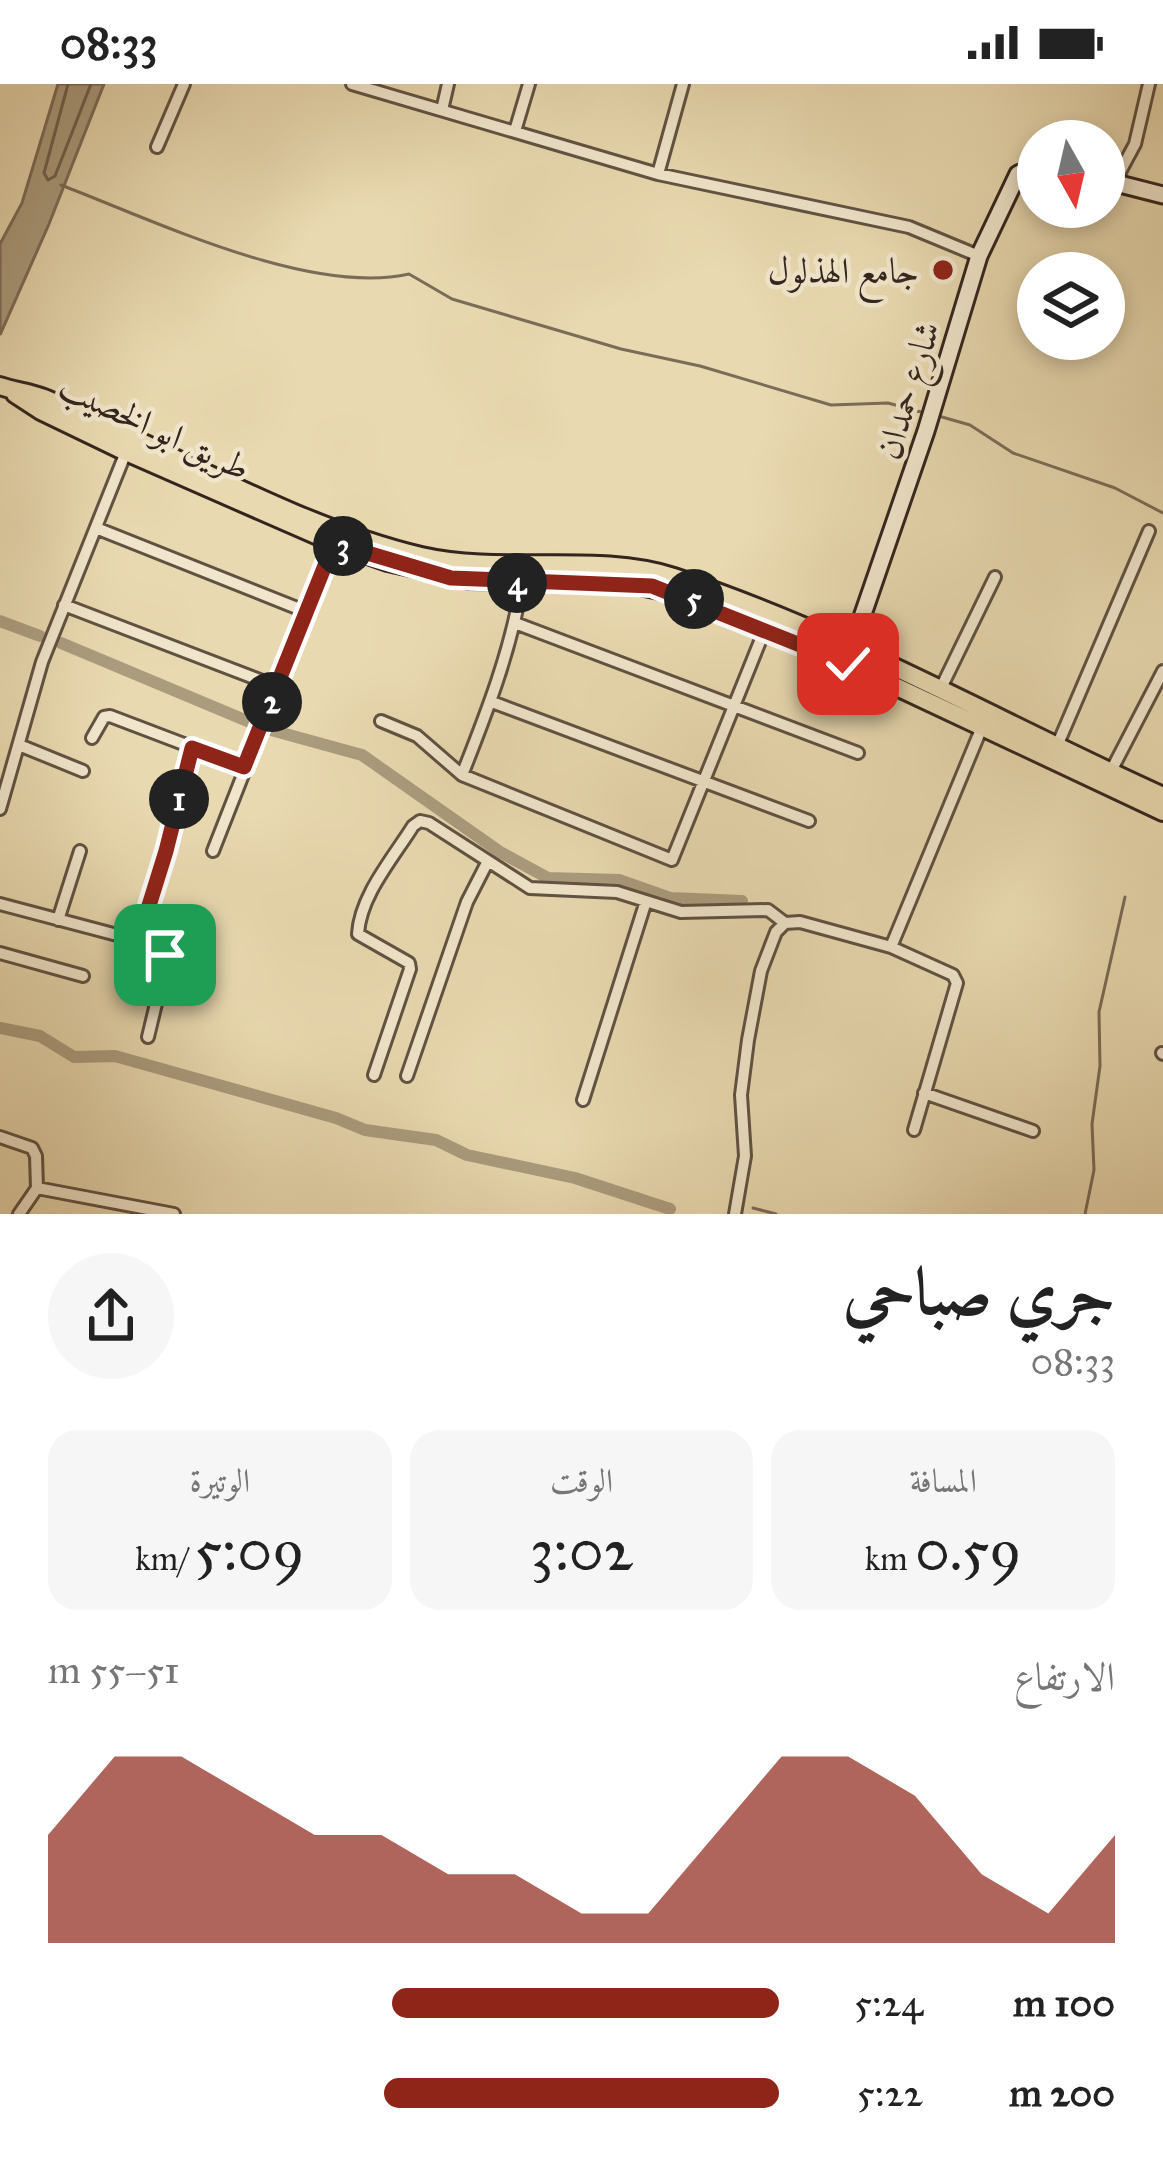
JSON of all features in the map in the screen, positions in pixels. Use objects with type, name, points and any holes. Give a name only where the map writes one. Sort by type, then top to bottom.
[{"type":"main road","name":"شارع حمدان","points":[[851,649],[926,431],[979,256],[1017,176]]},
{"type":"main road","points":[[1125,186],[1163,195]]},
{"type":"main road","name":"طريق ابو الخصيب","points":[[5,388],[126,452],[278,512],[392,548],[447,561],[504,567],[649,570],[708,589],[851,649],[1163,796]]},
{"type":"main road","name":"طريق ابو الخصيب","points":[[5,388],[46,399],[334,543],[434,574],[522,583],[652,586],[765,629],[1163,812]]},
{"type":"street","points":[[157,147],[184,84]]},
{"type":"street","points":[[352,84],[658,174],[909,227],[979,256]]},
{"type":"street","points":[[442,110],[448,84]]},
{"type":"street","points":[[515,131],[529,84]]},
{"type":"street","points":[[658,174],[683,84]]},
{"type":"street","points":[[1125,159],[1135,144],[1149,84]]},
{"type":"street","points":[[0,809],[42,662],[126,452]]},
{"type":"street","points":[[96,527],[307,612]]},
{"type":"street","points":[[1057,746],[1149,531]]},
{"type":"street","points":[[213,850],[334,543]]},
{"type":"street","points":[[940,690],[995,577]]},
{"type":"street","points":[[461,775],[491,702],[522,583]]},
{"type":"street","points":[[64,605],[278,687]]},
{"type":"street","points":[[515,623],[858,753]]},
{"type":"street","points":[[381,721],[417,736],[461,775],[672,860],[765,629]]},
{"type":"street","points":[[1110,773],[1163,670]]},
{"type":"street","points":[[491,702],[809,821]]},
{"type":"street","points":[[92,739],[104,717],[110,716],[244,767]]},
{"type":"street","points":[[891,947],[982,727]]},
{"type":"street","points":[[19,745],[83,771]]},
{"type":"street","points":[[138,941],[192,748]]},
{"type":"street","points":[[374,1075],[410,969],[409,963],[358,934],[372,891],[412,826],[420,821],[530,888],[617,892],[681,912],[768,910],[785,922],[891,947],[953,975],[957,983],[914,1130]]},
{"type":"street","points":[[58,920],[80,851]]},
{"type":"street","points":[[407,1076],[467,902],[488,861]]},
{"type":"street","points":[[583,1100],[646,901]]},
{"type":"street","points":[[0,904],[155,945],[166,962],[148,1037]]},
{"type":"street","points":[[735,1214],[745,1156],[741,1095],[748,1040],[761,971],[776,932],[785,922]]},
{"type":"street","points":[[0,953],[82,976]]},
{"type":"street","points":[[923,1093],[1033,1131]]},
{"type":"street","points":[[0,1137],[32,1148],[36,1156],[37,1188],[19,1214]]},
{"type":"street","points":[[37,1188],[174,1214]]},
{"type":"water","points":[[58,84],[104,84],[0,335],[0,244],[22,203]]},
{"type":"waterway","points":[[61,185],[186,235],[280,265],[369,278],[409,274],[452,299],[621,349],[700,366],[831,405],[888,403],[921,412]]},
{"type":"waterway","points":[[942,417],[970,425],[1013,453],[1115,488],[1163,513]]},
{"type":"waterway","points":[[0,621],[40,636]]},
{"type":"waterway","points":[[61,643],[252,723]]},
{"type":"waterway","points":[[271,730],[362,755],[500,852],[548,878],[619,880],[670,898],[742,901]]},
{"type":"waterway","points":[[1085,1214],[1094,1170],[1099,1012],[1125,897]]},
{"type":"waterway","points":[[0,1028],[40,1036],[74,1057],[115,1056],[365,1130],[436,1140],[467,1155],[575,1178],[670,1209]]},
{"type":"waterway","points":[[753,1208],[776,1214]]},
{"type":"place","name":"جامع الهذلول","points":[[943,270]]},
{"type":"route","points":[[165,955],[155,945],[138,941],[192,748],[244,767],[334,543],[451,578],[652,586],[848,664]]}]
